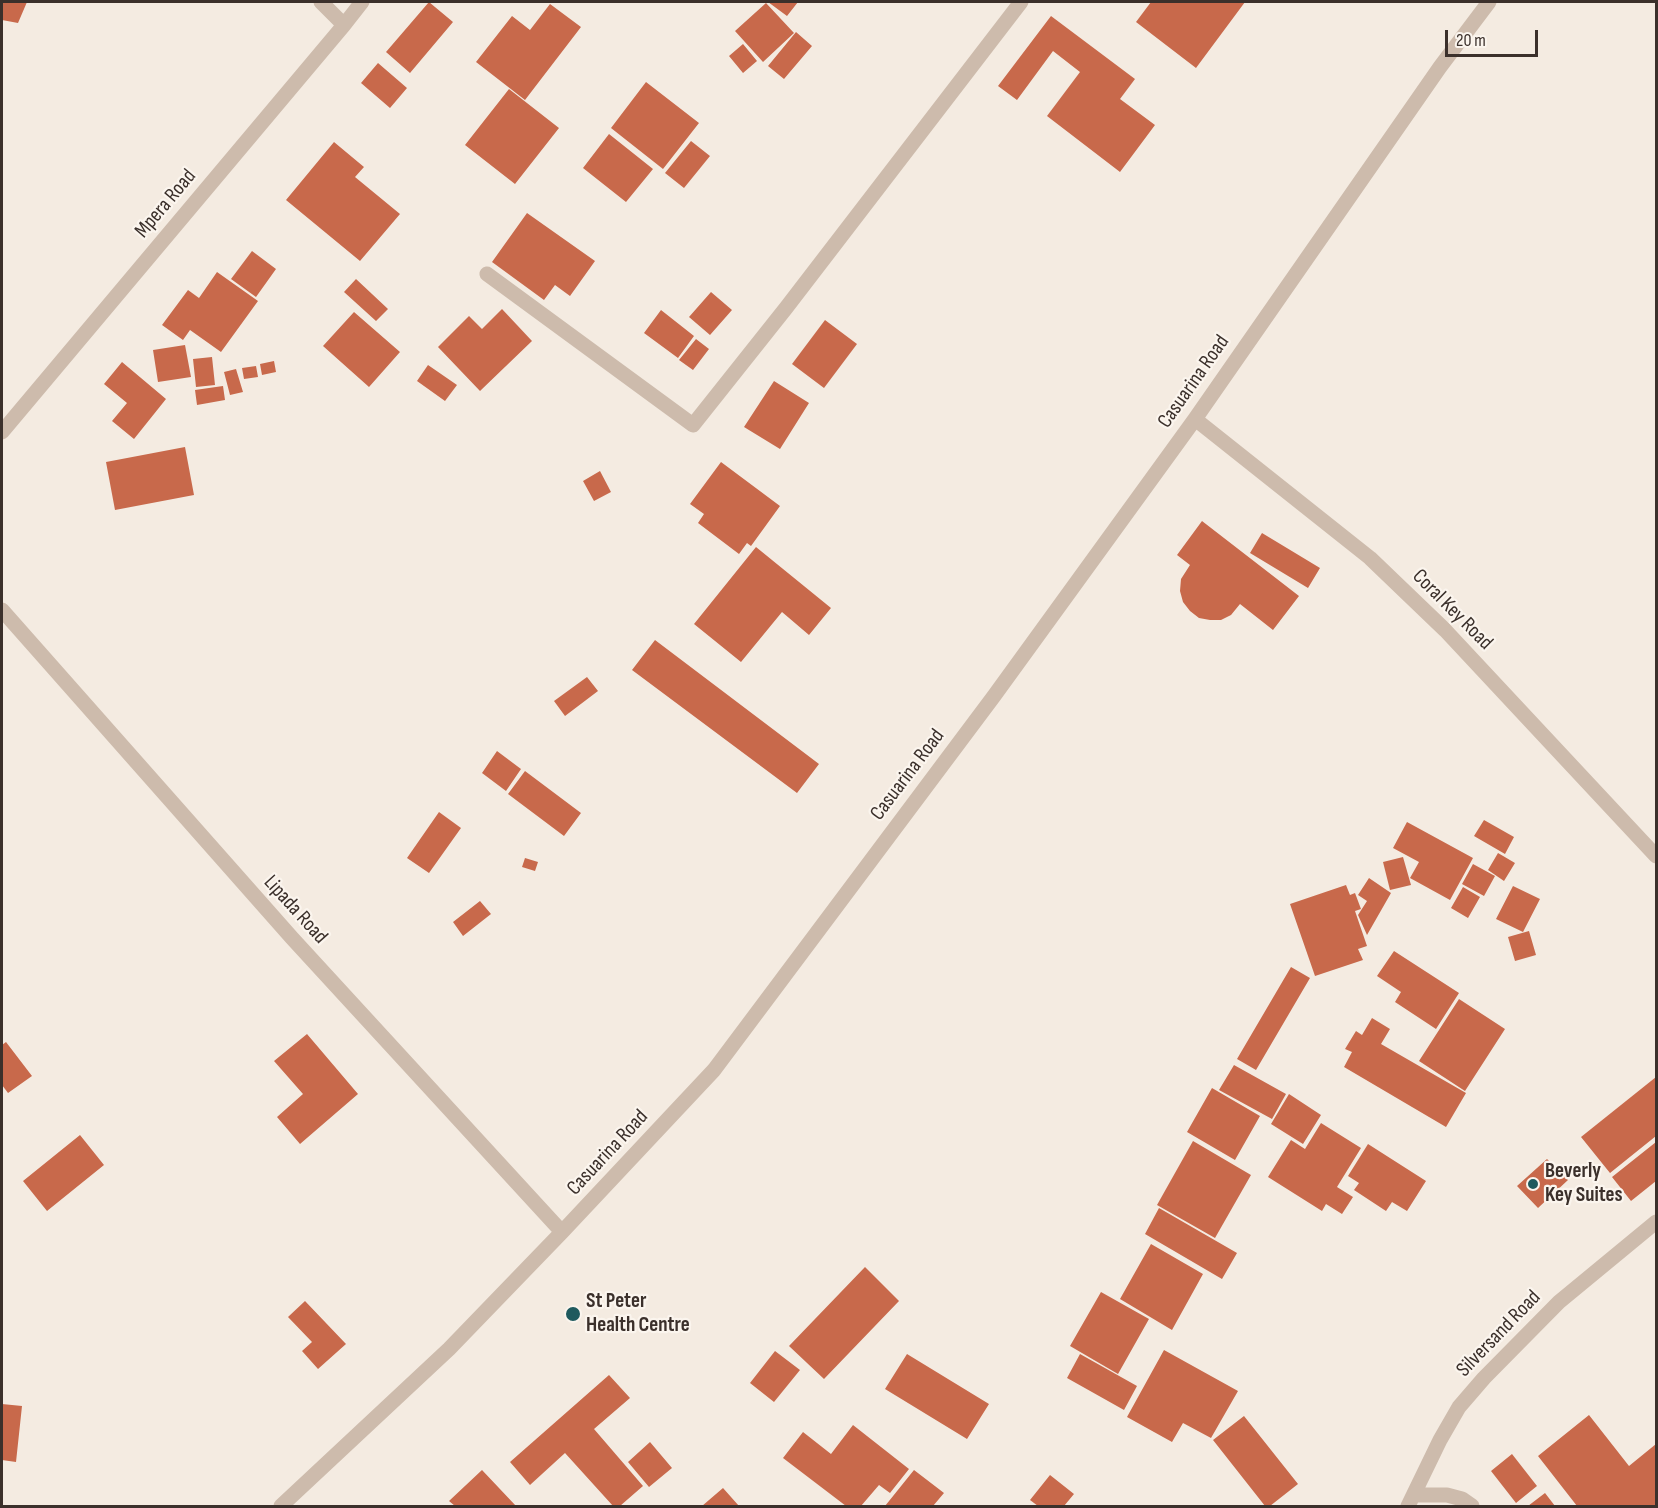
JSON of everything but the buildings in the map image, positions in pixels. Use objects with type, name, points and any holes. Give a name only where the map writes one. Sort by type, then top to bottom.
[{"type":"street","points":[[321,2],[344,25]]},
{"type":"street","name":"Mpera Road","points":[[2,432],[362,2]]},
{"type":"street","points":[[487,274],[693,425],[1021,2]]},
{"type":"street","name":"Casuarina Road","points":[[281,1506],[449,1349],[714,1070],[994,696],[1195,419],[1440,68],[1490,2]]},
{"type":"street","name":"Coral Key Road","points":[[1195,419],[1370,558],[1445,630],[1656,856]]},
{"type":"street","name":"Lipada Road","points":[[2,610],[291,938],[562,1232]]},
{"type":"street","name":"Silversand Road","points":[[1411,1501],[1440,1440],[1455,1415],[1484,1378],[1559,1302],[1656,1222]]},
{"type":"street","points":[[1411,1501],[1447,1495],[1462,1499],[1472,1506]]},
{"type":"place","name":"Beverly Key Suites","points":[[1533,1184]]},
{"type":"place","name":"St Peter Health Centre","points":[[573,1314]]}]
